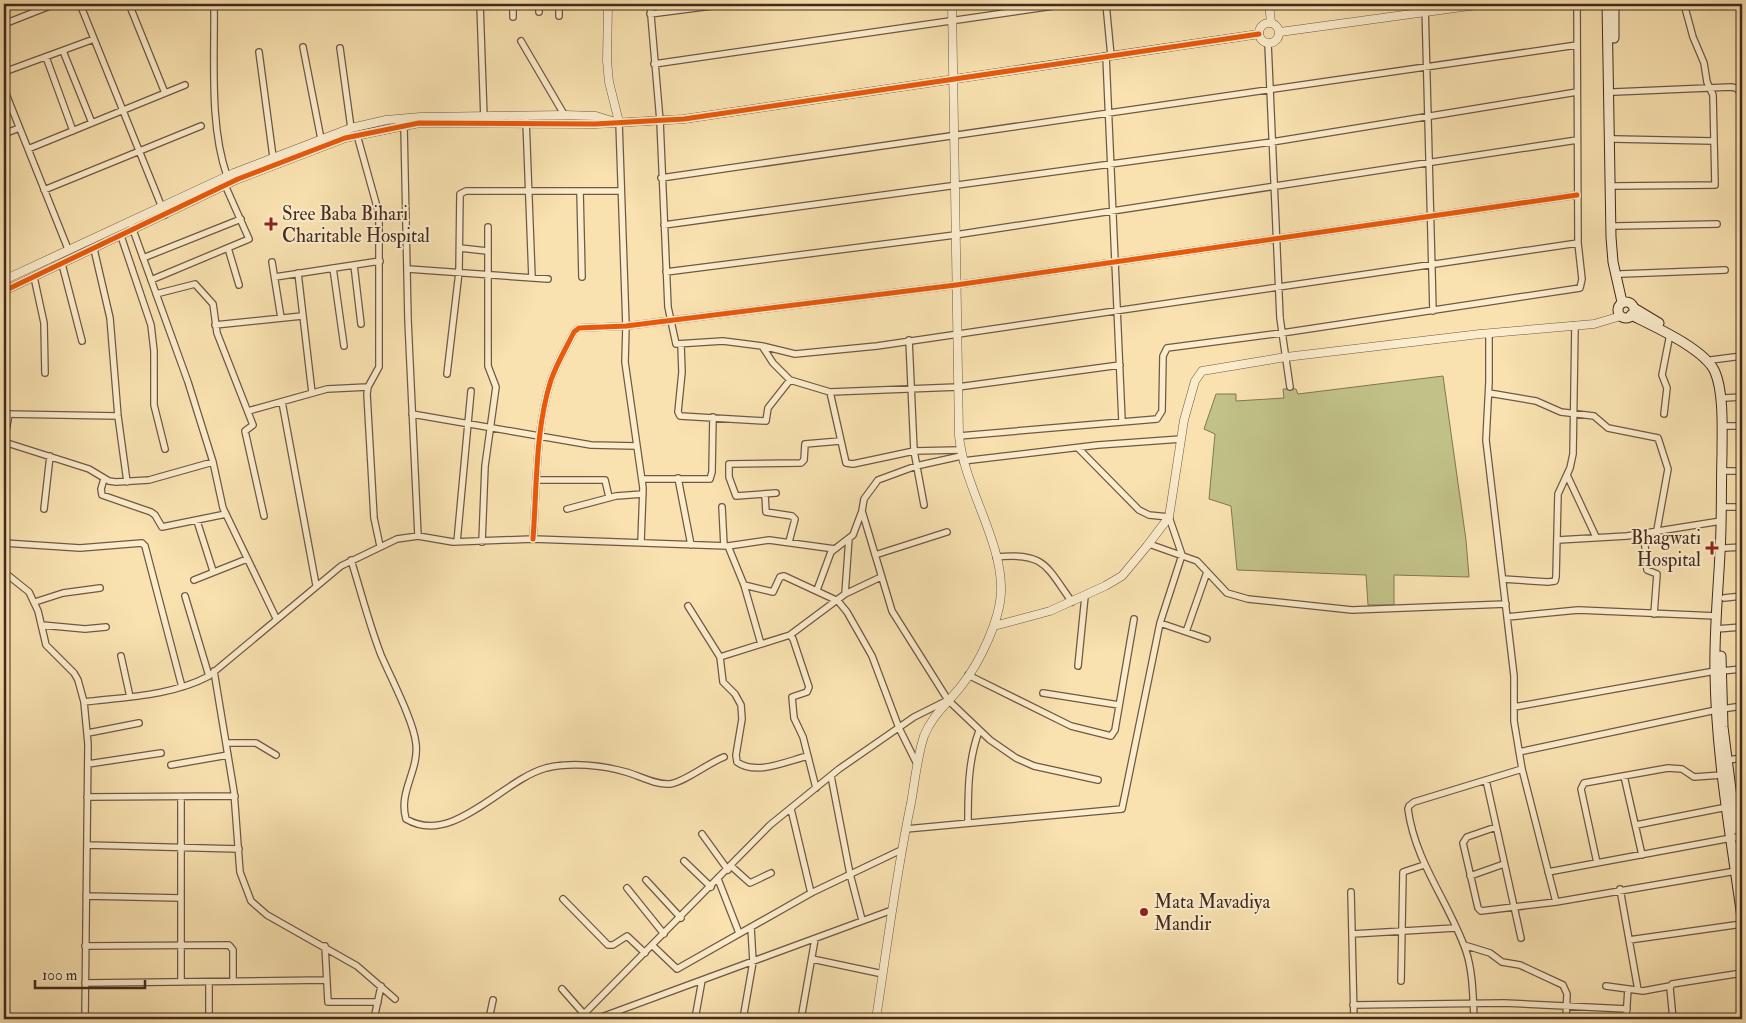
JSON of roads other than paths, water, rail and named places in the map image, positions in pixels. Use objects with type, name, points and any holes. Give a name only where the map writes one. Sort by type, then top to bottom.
[{"type":"main road","points":[[1607,4],[1613,262],[1629,307],[1708,362],[1716,374],[1722,426],[1726,548],[1724,598],[1719,629],[1719,709],[1722,775],[1727,807],[1737,837]]},
{"type":"main road","points":[[1614,4],[1616,226],[1621,274],[1629,307]]},
{"type":"main road","points":[[1629,307],[1621,316],[1618,309],[1629,307],[1684,340],[1711,360],[1720,373],[1726,426],[1726,471],[1724,507],[1721,521],[1717,616],[1719,629]]},
{"type":"main road","points":[[1719,709],[1728,760],[1737,837],[1742,918]]},
{"type":"street","points":[[4,14],[5,23],[55,4]]},
{"type":"street","points":[[80,4],[164,212]]},
{"type":"street","points":[[130,4],[165,93]]},
{"type":"street","points":[[214,4],[217,126],[220,156],[227,176]]},
{"type":"street","points":[[480,4],[484,120]]},
{"type":"street","points":[[513,4],[513,17]]},
{"type":"street","points":[[539,4],[540,12]]},
{"type":"street","points":[[559,4],[559,16]]},
{"type":"street","points":[[608,4],[608,68],[619,122],[626,326],[625,362],[642,479],[641,542]]},
{"type":"street","points":[[650,4],[660,120],[666,272],[675,342],[681,345],[723,342],[762,346],[795,354],[909,340],[1578,243]]},
{"type":"street","points":[[650,14],[723,4]]},
{"type":"street","points":[[876,1019],[901,850],[924,736],[937,712],[968,676],[999,615],[1001,590],[996,557],[962,456],[959,436],[952,4]]},
{"type":"street","points":[[654,64],[1067,4]]},
{"type":"street","points":[[1106,4],[1108,114],[1114,211],[1122,421]]},
{"type":"street","points":[[1269,4],[1271,22],[1278,27],[1280,32]]},
{"type":"street","points":[[1280,32],[1426,8],[1484,4]]},
{"type":"street","points":[[959,436],[1122,421],[1151,421],[1160,416],[1163,356],[1167,348],[1282,334],[1576,290],[1582,283],[1578,243],[1577,194],[1577,4]]},
{"type":"street","points":[[1615,186],[1715,185],[1713,100],[1684,4]]},
{"type":"street","points":[[1426,8],[1429,216],[1433,311]]},
{"type":"street","points":[[1271,22],[1262,25],[1259,34],[1263,42],[1268,43],[1276,40],[1280,32]]},
{"type":"street","points":[[4,286],[34,277],[121,236],[227,176],[351,128],[386,120],[526,120],[565,124],[684,119],[1259,34]]},
{"type":"street","points":[[4,72],[94,39]]},
{"type":"street","points":[[521,41],[565,115],[565,124]]},
{"type":"street","points":[[1268,43],[1282,334],[1290,387]]},
{"type":"street","points":[[661,178],[1577,45]]},
{"type":"street","points":[[302,47],[321,139]]},
{"type":"street","points":[[340,48],[351,128]]},
{"type":"street","points":[[62,51],[92,123]]},
{"type":"street","points":[[259,52],[273,158]]},
{"type":"street","points":[[46,57],[73,131]]},
{"type":"street","points":[[28,149],[184,85]]},
{"type":"street","points":[[1614,92],[1734,87],[1742,94]]},
{"type":"street","points":[[4,89],[68,250]]},
{"type":"street","points":[[664,224],[1272,142],[1577,92]]},
{"type":"street","points":[[526,120],[565,115],[596,116],[619,122]]},
{"type":"street","points":[[4,286],[68,250],[130,222],[164,212],[317,147],[357,135],[419,123],[484,120]]},
{"type":"street","points":[[526,120],[532,278]]},
{"type":"street","points":[[44,190],[201,126]]},
{"type":"street","points":[[404,126],[412,414],[418,536]]},
{"type":"street","points":[[4,134],[19,128]]},
{"type":"street","points":[[357,135],[378,206],[380,260],[379,367],[368,387],[368,424],[374,518],[380,546]]},
{"type":"street","points":[[1614,139],[1713,141]]},
{"type":"street","points":[[666,272],[955,235],[1577,140]]},
{"type":"street","points":[[151,280],[248,239],[225,185]]},
{"type":"street","points":[[447,374],[459,272],[459,198],[462,192],[621,191]]},
{"type":"street","points":[[580,192],[582,277]]},
{"type":"street","points":[[533,539],[541,435],[552,379],[574,332],[579,328],[626,326],[956,285],[1577,194]]},
{"type":"street","points":[[143,258],[241,219]]},
{"type":"street","points":[[130,222],[188,382],[213,462],[226,514],[276,618]]},
{"type":"street","points":[[1616,226],[1718,224]]},
{"type":"street","points":[[482,542],[485,466],[496,387],[488,370],[488,227]]},
{"type":"street","points":[[121,236],[151,325],[154,351],[154,405],[165,449]]},
{"type":"street","points":[[228,248],[239,285]]},
{"type":"street","points":[[460,248],[487,251]]},
{"type":"street","points":[[94,249],[110,318],[118,416],[127,482]]},
{"type":"street","points":[[275,277],[380,260]]},
{"type":"street","points":[[272,262],[281,318]]},
{"type":"street","points":[[62,264],[82,342]]},
{"type":"street","points":[[354,264],[361,324]]},
{"type":"street","points":[[333,268],[344,346]]},
{"type":"street","points":[[408,269],[548,278]]},
{"type":"street","points":[[1621,274],[1725,270]]},
{"type":"street","points":[[298,273],[312,394]]},
{"type":"street","points":[[34,277],[44,323],[45,373]]},
{"type":"street","points":[[156,294],[191,284],[199,286],[212,304],[215,325],[225,356],[253,426],[245,431],[264,516]]},
{"type":"street","points":[[215,325],[302,316]]},
{"type":"street","points":[[906,829],[1122,809],[1160,623],[1182,555],[1169,517],[1184,420],[1195,381],[1202,371],[1286,357],[1489,333],[1594,324],[1621,316]]},
{"type":"street","points":[[1503,579],[1555,581],[1558,540],[1558,494],[1567,475],[1572,454],[1575,325]]},
{"type":"street","points":[[1489,333],[1489,393],[1485,421],[1486,440],[1514,676],[1514,707],[1519,752],[1556,902]]},
{"type":"street","points":[[1664,414],[1667,388],[1662,374],[1670,334]]},
{"type":"street","points":[[909,340],[914,451],[924,505]]},
{"type":"street","points":[[681,345],[682,364],[679,414],[683,417],[766,421],[770,404],[790,380]]},
{"type":"street","points":[[762,346],[773,363],[790,380],[830,392],[958,387],[1120,365]]},
{"type":"street","points":[[1711,360],[1742,356]]},
{"type":"street","points":[[248,412],[340,388],[368,387]]},
{"type":"street","points":[[457,542],[471,391]]},
{"type":"street","points":[[830,392],[845,461],[849,465],[914,451],[962,456]]},
{"type":"street","points":[[1489,393],[1536,402],[1556,411],[1594,416],[1608,428],[1659,439],[1668,469],[1657,530]]},
{"type":"street","points":[[1724,398],[1742,396]]},
{"type":"street","points":[[282,402],[316,585]]},
{"type":"street","points":[[118,416],[6,414],[4,442],[89,469],[109,482],[149,480],[213,462]]},
{"type":"street","points":[[412,414],[591,444],[636,446]]},
{"type":"street","points":[[642,479],[678,478],[706,480],[712,476],[713,417]]},
{"type":"street","points":[[1726,426],[1742,426]]},
{"type":"street","points":[[817,590],[830,556],[856,530],[864,499],[878,480],[916,466],[962,456],[1181,439]]},
{"type":"street","points":[[776,493],[736,496],[728,475],[729,464],[734,462],[801,463],[804,460],[805,444],[840,441]]},
{"type":"street","points":[[1078,448],[1139,510],[1149,515],[1169,517]]},
{"type":"street","points":[[44,509],[50,456]]},
{"type":"street","points":[[1726,471],[1742,471]]},
{"type":"street","points":[[1567,475],[1596,536]]},
{"type":"street","points":[[678,478],[691,545]]},
{"type":"street","points":[[104,479],[101,490],[102,495],[155,514],[162,527],[226,514]]},
{"type":"street","points":[[537,480],[605,480],[609,497]]},
{"type":"street","points":[[567,509],[609,497],[643,494]]},
{"type":"street","points":[[765,495],[766,512],[792,516],[795,519],[789,542]]},
{"type":"street","points":[[722,507],[726,546],[744,584],[761,644]]},
{"type":"street","points":[[1724,507],[1742,507]]},
{"type":"street","points":[[862,511],[881,577],[899,625],[948,700],[979,731],[1016,758],[1034,766],[1098,780]]},
{"type":"street","points":[[994,626],[1050,611],[1085,596],[1122,576],[1169,517]]},
{"type":"street","points":[[197,521],[212,571]]},
{"type":"street","points":[[1558,540],[1641,534],[1721,521]]},
{"type":"street","points":[[875,555],[947,532]]},
{"type":"street","points":[[1641,534],[1645,546],[1647,570],[1657,575],[1654,614]]},
{"type":"street","points":[[84,702],[130,697],[182,688],[209,676],[316,585],[351,560],[397,539],[418,536],[457,542],[533,539],[726,546],[763,540],[835,549]]},
{"type":"street","points":[[845,594],[849,538]]},
{"type":"street","points":[[4,543],[80,548],[142,543],[145,546],[182,688]]},
{"type":"street","points":[[1149,544],[1197,561],[1222,588],[1234,596],[1319,608],[1369,610],[1506,604]]},
{"type":"street","points":[[1726,548],[1742,547]]},
{"type":"street","points":[[996,557],[1024,555],[1038,560],[1046,566],[1072,602]]},
{"type":"street","points":[[194,580],[247,558]]},
{"type":"street","points":[[351,560],[381,653],[416,744],[414,766],[404,796],[403,809],[406,819],[415,824],[429,826],[456,820],[470,813],[521,779],[548,768],[581,765],[608,768],[660,783],[672,784],[724,757]]},
{"type":"street","points":[[4,572],[23,585],[35,602],[46,645],[74,672],[84,702],[88,733],[85,1019]]},
{"type":"street","points":[[1186,632],[1207,572]]},
{"type":"street","points":[[744,584],[773,592],[780,577],[784,576],[838,601],[854,621],[872,656],[899,728],[918,766]]},
{"type":"street","points":[[720,657],[790,635],[845,594],[881,577]]},
{"type":"street","points":[[35,602],[63,593],[100,588]]},
{"type":"street","points":[[185,596],[209,676]]},
{"type":"street","points":[[1078,666],[1085,596]]},
{"type":"street","points":[[1724,598],[1742,596]]},
{"type":"street","points":[[688,606],[720,657],[723,682],[735,694],[742,712],[736,755],[737,762],[744,767],[754,769],[808,756]]},
{"type":"street","points":[[1507,617],[1578,610],[1717,616]]},
{"type":"street","points":[[968,676],[1060,721],[1108,736],[1114,735],[1134,619]]},
{"type":"street","points":[[1160,623],[1207,640]]},
{"type":"street","points":[[42,625],[85,629],[106,627]]},
{"type":"street","points":[[1719,629],[1742,627]]},
{"type":"street","points":[[790,635],[809,688],[807,692],[792,697],[794,718],[803,737],[816,788]]},
{"type":"street","points":[[121,656],[130,697]]},
{"type":"street","points":[[1514,707],[1718,671],[1742,669]]},
{"type":"street","points":[[214,671],[234,796],[242,883],[251,901],[266,915],[325,946],[357,966],[395,999]]},
{"type":"street","points":[[1043,693],[1120,705]]},
{"type":"street","points":[[579,1019],[681,918],[770,825],[831,776],[914,717],[948,700]]},
{"type":"street","points":[[1519,752],[1719,709],[1742,706]]},
{"type":"street","points":[[88,733],[139,723]]},
{"type":"street","points":[[968,823],[968,774],[972,749],[979,731]]},
{"type":"street","points":[[226,743],[256,743],[276,755]]},
{"type":"street","points":[[88,764],[161,753]]},
{"type":"street","points":[[170,765],[228,755]]},
{"type":"street","points":[[1728,760],[1742,758]]},
{"type":"street","points":[[1597,863],[1582,786],[1588,782],[1668,768],[1682,768],[1694,777],[1722,775]]},
{"type":"street","points":[[1474,1019],[1469,965],[1464,945],[1424,865],[1409,814],[1409,806],[1522,769]]},
{"type":"street","points":[[831,776],[850,874],[862,920]]},
{"type":"street","points":[[1624,776],[1642,855]]},
{"type":"street","points":[[1486,780],[1520,938]]},
{"type":"street","points":[[87,797],[181,798],[234,796]]},
{"type":"street","points":[[181,798],[181,982]]},
{"type":"street","points":[[1636,825],[1727,807]]},
{"type":"street","points":[[791,808],[811,893]]},
{"type":"street","points":[[1496,827],[1464,840],[1470,876],[1478,908],[1481,912],[1556,902],[1620,889],[1739,872]]},
{"type":"street","points":[[702,834],[730,868],[750,883],[771,873]]},
{"type":"street","points":[[1548,872],[1737,837]]},
{"type":"street","points":[[87,845],[180,846],[239,850]]},
{"type":"street","points":[[653,946],[677,969],[811,893],[901,850]]},
{"type":"street","points":[[684,860],[711,887]]},
{"type":"street","points":[[1470,876],[1504,864]]},
{"type":"street","points":[[1401,981],[1403,872],[1424,865]]},
{"type":"street","points":[[718,879],[738,934]]},
{"type":"street","points":[[646,880],[681,918]]},
{"type":"street","points":[[627,888],[664,934]]},
{"type":"street","points":[[1620,889],[1638,990]]},
{"type":"street","points":[[1351,892],[1354,1019]]},
{"type":"street","points":[[86,896],[180,898]]},
{"type":"street","points":[[563,899],[608,945],[613,946],[627,936],[645,953]]},
{"type":"street","points":[[598,1018],[892,910]]},
{"type":"street","points":[[1629,940],[1742,924]]},
{"type":"street","points":[[743,1019],[753,962],[751,927]]},
{"type":"street","points":[[1352,934],[1456,928]]},
{"type":"street","points":[[801,1019],[815,939]]},
{"type":"street","points":[[1464,945],[1490,953],[1502,962],[1520,965],[1563,985],[1566,988],[1566,1019]]},
{"type":"street","points":[[85,946],[231,946],[233,950],[233,981]]},
{"type":"street","points":[[325,946],[327,998],[331,1003],[378,1002]]},
{"type":"street","points":[[812,959],[883,974]]},
{"type":"street","points":[[1606,986],[1638,990],[1742,973]]},
{"type":"street","points":[[85,983],[327,980]]},
{"type":"street","points":[[695,1019],[702,980]]},
{"type":"street","points":[[209,982],[209,1019]]},
{"type":"street","points":[[374,1019],[381,986]]},
{"type":"street","points":[[1670,986],[1673,1019]]},
{"type":"street","points":[[562,989],[584,1014]]},
{"type":"street","points":[[1626,1019],[1628,989]]},
{"type":"street","points":[[489,1019],[494,1000]]},
{"type":"street","points":[[1353,1005],[1474,1003],[1566,1005],[1627,1009]]},
{"type":"street","points":[[598,1018],[610,1019]]},
{"type":"place","name":"Sree Baba Bihari Charitable Hospital","points":[[271,224]]},
{"type":"place","name":"Bhagwati Hospital","points":[[1712,548]]},
{"type":"place","name":"Mata Mavadiya Mandir","points":[[1144,912]]}]
